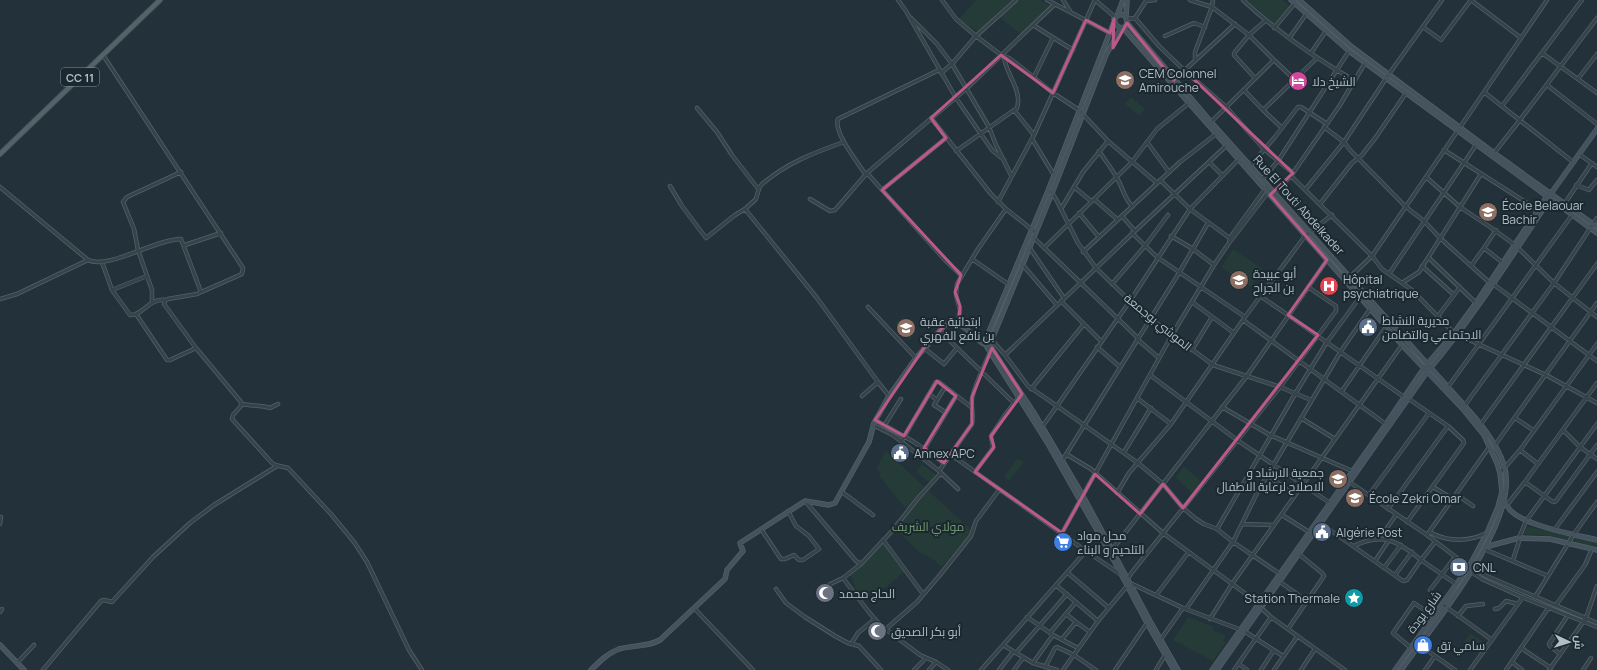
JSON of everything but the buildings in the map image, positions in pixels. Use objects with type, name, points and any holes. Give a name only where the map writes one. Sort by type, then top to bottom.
[{"type":"main road","name":"CC 11","points":[[0,154],[160,0]]},
{"type":"street","points":[[898,0],[909,16],[956,98],[992,150],[1004,160]]},
{"type":"street","points":[[942,0],[956,19],[976,36],[1003,56],[1017,64],[1053,93],[1079,110],[1108,141],[1132,162],[1159,181],[1190,209],[1231,240]]},
{"type":"street","points":[[941,73],[952,64],[976,36],[1016,0]]},
{"type":"street","points":[[1047,0],[1110,32]]},
{"type":"street","points":[[1063,0],[1070,11]]},
{"type":"street","points":[[998,202],[1011,175],[1032,139],[1095,0],[1115,17]]},
{"type":"street","points":[[1050,192],[1054,175],[1115,17],[1123,0]]},
{"type":"street","points":[[1127,0],[1127,20],[1110,47],[1034,231],[1008,284],[988,344],[990,352],[1019,397],[1042,427],[1083,496],[1121,574],[1161,639],[1178,670]]},
{"type":"street","points":[[1127,20],[1135,18],[1146,1],[1155,0]]},
{"type":"street","points":[[1190,0],[1212,7],[1249,35],[1294,80]]},
{"type":"street","points":[[1195,61],[1195,52],[1212,7],[1213,0]]},
{"type":"street","points":[[1243,0],[1274,28],[1290,37],[1317,58],[1355,81]]},
{"type":"street","points":[[1305,190],[1344,142],[1386,78],[1442,0]]},
{"type":"street","points":[[1423,27],[1441,40],[1471,0],[1521,38]]},
{"type":"street","points":[[1350,277],[1372,256],[1546,0]]},
{"type":"street","points":[[1502,106],[1582,0]]},
{"type":"street","points":[[1274,28],[1295,1]]},
{"type":"street","points":[[1295,1],[1349,51],[1365,63],[1494,153],[1550,195],[1572,214],[1591,226],[1597,227]]},
{"type":"street","points":[[1295,1],[1352,47],[1389,74],[1476,145],[1550,195],[1565,203],[1597,233]]},
{"type":"street","points":[[810,199],[830,211],[833,211],[866,174],[1003,56],[1055,4]]},
{"type":"street","points":[[1290,37],[1307,13]]},
{"type":"street","points":[[1115,17],[1121,14],[1127,20]]},
{"type":"street","points":[[909,16],[930,35],[952,64],[989,127],[1011,175]]},
{"type":"street","name":"Rue El Touti Abdelkader","points":[[1115,17],[1116,25],[1122,28],[1402,345],[1448,387],[1481,424],[1505,469],[1505,504],[1484,548],[1469,568]]},
{"type":"street","points":[[1135,18],[1159,46],[1226,107],[1265,150],[1293,173]]},
{"type":"street","points":[[1494,153],[1597,18]]},
{"type":"street","name":"Rue El Touti Abdelkader","points":[[1127,20],[1174,80],[1350,277],[1463,409],[1492,446],[1500,473],[1502,486],[1500,498],[1487,533],[1469,568]]},
{"type":"street","points":[[1255,78],[1234,56],[1235,52],[1249,35],[1265,20]]},
{"type":"street","points":[[1165,36],[1194,23],[1205,26]]},
{"type":"street","points":[[1174,80],[1234,24]]},
{"type":"street","points":[[1033,25],[1073,50]]},
{"type":"street","points":[[1311,53],[1326,30]]},
{"type":"street","points":[[1034,77],[1053,38]]},
{"type":"street","points":[[1262,179],[1278,161],[1349,51]]},
{"type":"street","points":[[1542,53],[1596,91]]},
{"type":"street","points":[[1578,79],[1597,54]]},
{"type":"street","points":[[102,262],[112,290],[131,315],[136,314],[152,302],[201,292],[242,274],[243,271],[242,264],[103,55]]},
{"type":"street","points":[[956,151],[1014,110],[1018,105],[1015,86],[1003,56]]},
{"type":"street","points":[[1263,110],[1317,58]]},
{"type":"street","points":[[1211,122],[1274,60]]},
{"type":"street","points":[[1062,533],[1172,335],[1214,265],[1266,191],[1291,176],[1355,81],[1365,63]]},
{"type":"street","points":[[939,70],[839,118],[836,124],[844,142],[866,174],[940,254],[962,275]]},
{"type":"street","points":[[1547,85],[1597,124]]},
{"type":"street","points":[[1244,90],[1282,128]]},
{"type":"street","points":[[1484,92],[1573,162]]},
{"type":"street","points":[[1320,204],[1352,163],[1376,137],[1406,93]]},
{"type":"street","points":[[1044,248],[1132,162],[1157,129],[1189,103]]},
{"type":"street","points":[[1250,166],[1265,150],[1298,107],[1301,107],[1344,142],[1406,207],[1424,220],[1440,238],[1471,266],[1512,299],[1597,361]]},
{"type":"street","points":[[697,108],[717,132],[759,190]]},
{"type":"street","points":[[1014,110],[1034,134]]},
{"type":"street","points":[[931,118],[998,202],[1006,210],[1034,231]]},
{"type":"street","points":[[1212,670],[1280,582],[1427,368],[1456,334],[1550,195],[1597,129]]},
{"type":"street","points":[[1084,252],[1169,172],[1216,134]]},
{"type":"street","points":[[882,190],[946,138]]},
{"type":"street","points":[[1032,139],[1054,175]]},
{"type":"street","points":[[1061,209],[1074,187],[1099,151],[1108,141]]},
{"type":"street","points":[[670,186],[682,206],[706,238],[745,209],[756,199],[762,184],[786,166],[813,153],[844,142]]},
{"type":"street","points":[[1147,142],[1169,172]]},
{"type":"street","points":[[1389,274],[1476,145]]},
{"type":"street","points":[[1006,355],[1064,298],[1226,146]]},
{"type":"street","points":[[1444,150],[1538,210]]},
{"type":"street","points":[[1099,151],[1116,177],[1123,190],[1125,198],[1132,206]]},
{"type":"street","points":[[1579,154],[1597,167]]},
{"type":"street","points":[[1042,427],[1130,301],[1157,257],[1190,209],[1222,175],[1239,160]]},
{"type":"street","points":[[1209,162],[1222,175]]},
{"type":"street","points":[[1565,203],[1592,163]]},
{"type":"street","points":[[152,302],[152,290],[138,250],[134,229],[124,205],[124,199],[181,172]]},
{"type":"street","points":[[1402,283],[1417,274],[1481,174]]},
{"type":"street","points":[[1291,176],[1332,215],[1372,256],[1382,269],[1412,290],[1456,334],[1546,375],[1597,403]]},
{"type":"street","points":[[1426,177],[1460,207],[1496,230],[1516,246],[1554,283],[1597,317]]},
{"type":"street","points":[[1576,185],[1585,190],[1590,190],[1597,180]]},
{"type":"street","points":[[0,187],[88,260],[96,263],[178,239],[182,240],[201,292]]},
{"type":"street","points":[[1074,187],[1118,220]]},
{"type":"street","name":"الموشي بوجمعة","points":[[1050,192],[1084,252],[1096,268],[1151,319],[1213,365],[1311,400]]},
{"type":"street","points":[[1456,334],[1476,302],[1516,246],[1538,210],[1550,195]]},
{"type":"street","points":[[745,209],[813,292],[878,382],[890,396]]},
{"type":"street","points":[[958,323],[960,306],[955,292],[957,284],[972,259],[1006,210]]},
{"type":"street","points":[[1079,213],[1099,237]]},
{"type":"street","points":[[1448,387],[1572,214]]},
{"type":"street","points":[[1117,493],[1129,473],[1171,424],[1260,296],[1306,236],[1332,215]]},
{"type":"street","points":[[1122,216],[1145,246],[1157,257],[1201,287],[1299,360],[1310,370],[1342,391],[1388,425]]},
{"type":"street","points":[[1112,284],[1145,246],[1168,216]]},
{"type":"street","points":[[1465,405],[1554,283],[1597,218]]},
{"type":"street","points":[[1062,461],[1120,366],[1180,273],[1208,222]]},
{"type":"street","points":[[1300,229],[1304,226]]},
{"type":"street","points":[[1471,266],[1496,230]]},
{"type":"street","points":[[988,344],[1029,247],[1034,231]]},
{"type":"street","points":[[185,245],[221,233]]},
{"type":"street","points":[[1171,236],[1193,249],[1214,265]]},
{"type":"street","points":[[1033,237],[1159,358]]},
{"type":"street","points":[[1029,247],[1064,298]]},
{"type":"street","points":[[1484,248],[1503,263]]},
{"type":"street","points":[[1428,258],[1476,302]]},
{"type":"street","points":[[972,259],[1008,284]]},
{"type":"street","points":[[0,299],[17,294],[88,260]]},
{"type":"street","points":[[1111,551],[1246,377],[1327,260]]},
{"type":"street","points":[[1022,264],[1057,305]]},
{"type":"street","points":[[1481,424],[1597,264]]},
{"type":"street","points":[[1422,266],[1454,295]]},
{"type":"street","points":[[112,290],[147,276]]},
{"type":"street","points":[[1128,578],[1280,388],[1337,308],[1308,287]]},
{"type":"street","points":[[1438,316],[1460,287]]},
{"type":"street","points":[[1260,296],[1448,426],[1463,440],[1464,443],[1407,522]]},
{"type":"street","points":[[1217,529],[1270,435],[1327,342],[1360,297]]},
{"type":"street","points":[[166,300],[164,303],[166,307],[196,348],[242,404],[270,408],[278,404]]},
{"type":"street","points":[[1061,301],[1101,341]]},
{"type":"street","points":[[1192,302],[1234,333]]},
{"type":"street","points":[[1428,534],[1492,446],[1515,418],[1597,303]]},
{"type":"street","points":[[868,307],[916,358]]},
{"type":"street","points":[[1161,639],[1213,571],[1233,542],[1267,475],[1341,351],[1370,308]]},
{"type":"street","points":[[136,314],[167,360],[196,348]]},
{"type":"street","points":[[1192,350],[1212,318]]},
{"type":"street","points":[[591,670],[603,659],[614,652],[655,642],[725,579],[727,570],[743,551],[740,543],[805,501],[834,504],[869,442],[875,420],[890,396],[924,348],[940,330],[950,322],[958,323],[977,340],[988,344],[1006,355],[1031,389],[1138,463],[1163,484],[1183,508],[1199,521],[1217,529],[1233,542],[1280,574]]},
{"type":"street","points":[[1031,389],[1084,324]]},
{"type":"street","points":[[1342,391],[1359,364],[1386,327]]},
{"type":"street","points":[[940,330],[1014,402]]},
{"type":"street","points":[[988,344],[1032,414],[1080,500],[1128,578],[1128,584],[1147,623],[1174,670]]},
{"type":"street","points":[[1500,473],[1520,450],[1533,430],[1597,344]]},
{"type":"street","points":[[1210,619],[1232,584],[1402,345]]},
{"type":"street","points":[[1097,347],[1120,366]]},
{"type":"street","points":[[924,348],[944,364],[957,348]]},
{"type":"street","points":[[822,588],[843,578],[861,564],[940,472],[944,462],[972,424],[972,397],[990,352]]},
{"type":"street","points":[[1150,375],[1237,440],[1330,503]]},
{"type":"street","points":[[862,396],[878,382]]},
{"type":"street","points":[[901,442],[937,382],[971,407]]},
{"type":"street","points":[[1597,383],[1525,482],[1505,504],[1510,511],[1526,521],[1597,540]]},
{"type":"street","points":[[945,387],[934,405],[945,412]]},
{"type":"street","points":[[929,394],[937,400]]},
{"type":"street","points":[[920,456],[945,412],[956,396]]},
{"type":"street","points":[[975,472],[993,448],[991,436],[1019,397]]},
{"type":"street","points":[[1137,398],[1171,424]]},
{"type":"street","points":[[884,426],[901,399]]},
{"type":"street","points":[[242,404],[232,416],[232,419],[272,463],[276,466],[288,468],[331,514],[354,542],[367,562],[409,650],[422,670]]},
{"type":"street","points":[[1222,407],[1286,443],[1352,471]]},
{"type":"street","points":[[1124,452],[1151,408]]},
{"type":"street","points":[[1369,495],[1429,413]]},
{"type":"street","points":[[1302,418],[1334,439]]},
{"type":"street","points":[[1515,418],[1533,430]]},
{"type":"street","points":[[875,420],[924,448],[944,462]]},
{"type":"street","points":[[1513,560],[1526,521],[1597,424]]},
{"type":"street","points":[[873,425],[888,432],[920,456],[958,489]]},
{"type":"street","points":[[1216,670],[1242,631],[1258,603],[1330,503],[1348,481],[1352,471],[1388,425]]},
{"type":"street","points":[[1388,509],[1448,426]]},
{"type":"street","points":[[1563,430],[1580,447],[1597,458]]},
{"type":"street","points":[[1525,482],[1553,502],[1556,502],[1597,445]]},
{"type":"street","points":[[1520,450],[1538,464]]},
{"type":"street","points":[[950,454],[999,490],[1121,574]]},
{"type":"street","points":[[1066,454],[1091,469],[1140,514],[1188,553],[1258,603],[1261,608],[1271,617],[1297,637],[1345,670]]},
{"type":"street","points":[[43,670],[101,601],[104,600],[112,602],[153,557],[190,522],[276,466]]},
{"type":"street","points":[[1555,529],[1597,472]]},
{"type":"street","points":[[1267,475],[1295,495]]},
{"type":"street","points":[[1348,481],[1407,522],[1428,534],[1462,540],[1474,539],[1487,533]]},
{"type":"street","points":[[1433,487],[1453,499]]},
{"type":"street","points":[[886,629],[923,594],[971,536],[976,521],[999,490]]},
{"type":"street","points":[[842,492],[874,515]]},
{"type":"street","points":[[1456,494],[1473,506]]},
{"type":"street","points":[[805,501],[861,564]]},
{"type":"street","points":[[1535,597],[1574,534],[1597,502]]},
{"type":"street","points":[[761,529],[776,553],[782,559],[793,554],[796,555],[799,560],[803,560],[819,549],[809,536],[796,526],[788,511]]},
{"type":"street","points":[[1379,539],[1396,514]]},
{"type":"street","points":[[1282,515],[1309,532]]},
{"type":"street","points":[[0,524],[2,517]]},
{"type":"street","points":[[1320,523],[1403,581],[1406,581],[1435,542]]},
{"type":"street","points":[[1242,524],[1274,525]]},
{"type":"street","points":[[1428,534],[1435,542],[1482,579],[1522,597],[1597,627]]},
{"type":"street","points":[[1484,548],[1520,538],[1550,539],[1597,550]]},
{"type":"street","points":[[882,540],[923,594]]},
{"type":"street","points":[[1354,546],[1369,540],[1389,540],[1412,552],[1456,584]]},
{"type":"street","points":[[1375,560],[1389,540]]},
{"type":"street","points":[[1384,568],[1401,545]]},
{"type":"street","points":[[1484,548],[1548,576]]},
{"type":"street","points":[[1556,605],[1585,565],[1592,549]]},
{"type":"street","points":[[981,670],[1057,586],[1086,551]]},
{"type":"street","points":[[1395,575],[1412,552]]},
{"type":"street","points":[[1156,594],[1188,553]]},
{"type":"street","points":[[1288,629],[1324,575],[1299,554]]},
{"type":"street","points":[[1430,590],[1455,557]]},
{"type":"street","points":[[1469,568],[1524,593],[1597,623]]},
{"type":"street","name":"شارع بودة","points":[[1401,670],[1433,616],[1469,568]]},
{"type":"street","name":"شارع بودة","points":[[1395,670],[1411,648],[1447,608],[1469,568]]},
{"type":"street","points":[[1068,573],[1109,608]]},
{"type":"street","points":[[843,578],[875,619],[886,629],[920,655],[936,662],[946,669]]},
{"type":"street","points":[[1280,582],[1307,602]]},
{"type":"street","points":[[1128,584],[1156,594],[1184,608],[1242,631],[1257,638],[1283,656]]},
{"type":"street","points":[[1062,670],[1098,621],[1128,584]]},
{"type":"street","points":[[1057,586],[1098,621]]},
{"type":"street","points":[[1521,648],[1550,669],[1586,618],[1597,586]]},
{"type":"street","points":[[776,589],[786,603],[799,613],[835,636],[860,647],[881,670]]},
{"type":"street","points":[[1470,670],[1518,604],[1524,593]]},
{"type":"street","points":[[999,670],[1067,594]]},
{"type":"street","points":[[1494,609],[1500,608],[1506,601],[1518,604]]},
{"type":"street","points":[[1033,663],[1066,614],[1076,602]]},
{"type":"street","points":[[1411,648],[1393,634],[1398,625],[1414,602],[1433,616]]},
{"type":"street","points":[[1442,604],[1492,640]]},
{"type":"street","points":[[1458,616],[1466,606],[1483,604]]},
{"type":"street","points":[[1506,670],[1549,607]]},
{"type":"street","points":[[694,608],[753,670]]},
{"type":"street","points":[[1066,614],[1090,632]]},
{"type":"street","points":[[1560,654],[1550,646],[1550,644],[1568,615]]},
{"type":"street","points":[[1028,617],[1052,634],[1078,648]]},
{"type":"street","points":[[1234,670],[1271,617]]},
{"type":"street","points":[[851,644],[858,633],[875,619]]},
{"type":"street","points":[[1062,639],[1076,622]]},
{"type":"street","points":[[1115,670],[1147,623]]},
{"type":"street","points":[[1274,670],[1297,637]]},
{"type":"street","points":[[1417,643],[1455,670]]},
{"type":"street","points":[[0,645],[24,670]]},
{"type":"street","points":[[17,663],[34,645]]},
{"type":"street","points":[[1003,645],[1033,663],[1057,670]]},
{"type":"street","points":[[1045,666],[1056,647],[1074,655],[1096,670]]},
{"type":"street","points":[[1301,670],[1315,649]]},
{"type":"street","points":[[1260,670],[1274,650]]},
{"type":"street","points":[[1156,670],[1165,655]]},
{"type":"street","points":[[1425,670],[1435,656]]},
{"type":"street","points":[[914,670],[926,658]]},
{"type":"street","points":[[1014,670],[1023,658]]},
{"type":"street","points":[[1583,670],[1591,658]]},
{"type":"street","points":[[929,670],[936,662]]},
{"type":"street","points":[[1512,662],[1522,670]]},
{"type":"street","points":[[1239,664],[1247,670]]},
{"type":"highlighted area","points":[[1114,19],[1113,48],[1127,23],[1174,80],[1184,70],[1293,173],[1270,195],[1327,260],[1288,315],[1318,335],[1183,508],[1163,484],[1140,514],[1095,474],[1062,533],[975,472],[994,447],[991,436],[1022,394],[992,348],[972,397],[972,424],[944,463],[924,448],[956,396],[937,381],[904,436],[875,420],[924,348],[945,325],[959,321],[960,306],[955,292],[961,275],[882,190],[946,138],[931,118],[1001,55],[1053,93],[1086,20],[1110,33]]},
{"type":"green space","points":[[976,0],[1014,0],[978,32],[959,19]]},
{"type":"green space","points":[[1019,0],[1040,0],[1051,6],[1021,34],[999,17]]},
{"type":"green space","points":[[1247,0],[1282,0],[1290,6],[1274,24]]},
{"type":"green space","points":[[1131,97],[1145,109],[1139,116],[1125,104]]},
{"type":"green space","points":[[1233,249],[1263,269],[1251,287],[1221,267]]},
{"type":"green space","points":[[903,316],[917,331],[910,340],[895,324]]},
{"type":"green space","name":"مولاي الشريف","points":[[886,451],[971,530],[970,535],[942,567],[933,559],[919,552],[897,530],[897,527],[911,505],[906,509],[879,476],[881,474],[876,468]]},
{"type":"green space","points":[[1018,458],[1024,462],[1009,481],[1004,477]]},
{"type":"green space","points":[[922,464],[936,475],[930,483],[916,472]]},
{"type":"green space","points":[[1184,466],[1201,481],[1192,494],[1176,477]]},
{"type":"green space","points":[[1526,526],[1570,536],[1568,541],[1553,536],[1523,534]]},
{"type":"green space","points":[[1576,537],[1597,543],[1597,548],[1574,542]]},
{"type":"green space","points":[[883,543],[904,572],[885,588],[882,588],[865,599],[857,592],[850,574]]},
{"type":"green space","points":[[1188,617],[1214,627],[1213,630],[1226,636],[1223,641],[1226,642],[1213,661],[1173,640]]},
{"type":"green space","points":[[1470,633],[1486,644],[1479,654],[1463,643]]},
{"type":"place","name":"CEM Colonnel Amirouche","points":[[1125,80]]},
{"type":"place","name":"الشيخ دلا","points":[[1298,81]]},
{"type":"place","name":"École Belaouar Bachir","points":[[1488,212]]},
{"type":"place","name":"أبو عبيدة بن الجراح","points":[[1239,280]]},
{"type":"place","name":"Hôpital psychiatrique","points":[[1329,286]]},
{"type":"place","name":"مديرية النشاط الاجتماعي والتضامن","points":[[1368,327]]},
{"type":"place","name":"ابتدائية عقبة بن نافع الفهري","points":[[906,328]]},
{"type":"place","name":"Annex APC","points":[[900,453]]},
{"type":"place","name":"جمعية الارشاد و الاصلاح لرعاية الاطفال","points":[[1338,479]]},
{"type":"place","name":"École Zekri Omar","points":[[1355,498]]},
{"type":"place","name":"Algérie Post","points":[[1322,532]]},
{"type":"place","name":"محل مواد التلحيم و البناء","points":[[1063,542]]},
{"type":"place","name":"CNL","points":[[1459,567]]},
{"type":"place","name":"الحاج محمد","points":[[825,593]]},
{"type":"place","name":"Station Thermale","points":[[1354,598]]},
{"type":"place","name":"أبو بكر الصديق","points":[[877,631]]},
{"type":"place","name":"سامي تق","points":[[1423,645]]}]
